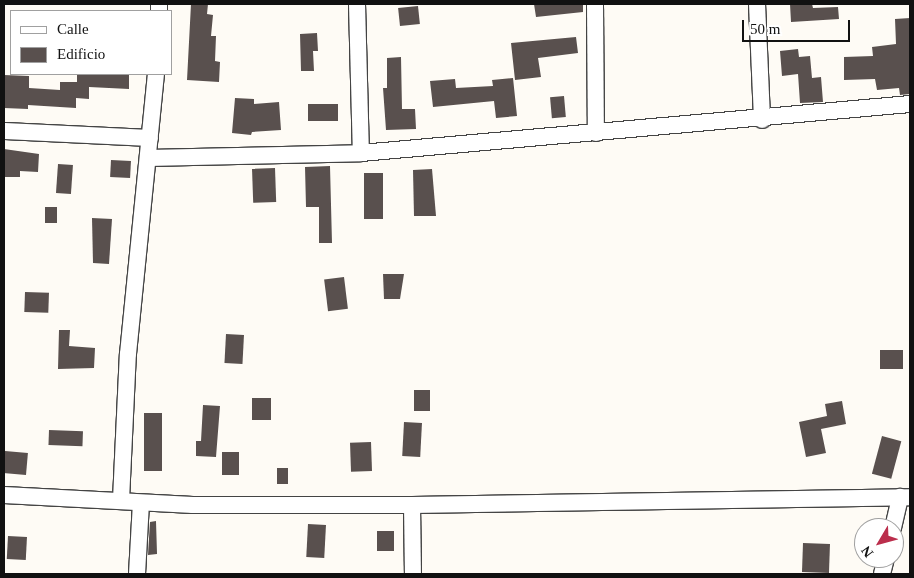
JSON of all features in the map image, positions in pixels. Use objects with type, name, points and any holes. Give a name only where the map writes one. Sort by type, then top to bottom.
[{"type":"street","points":[[357,4],[362,153]]},
{"type":"street","points":[[595,4],[596,133]]},
{"type":"street","points":[[757,4],[762,120]]},
{"type":"street","points":[[121,500],[128,354],[156,75]]},
{"type":"street","points":[[148,158],[362,153],[762,120],[910,104]]},
{"type":"street","points":[[5,131],[150,138]]},
{"type":"street","points":[[4,495],[121,500],[141,503],[412,505],[905,497],[897,518]]},
{"type":"street","points":[[137,574],[141,503]]},
{"type":"street","points":[[412,505],[412,574]]},
{"type":"building","points":[[191,4],[208,4],[207,14],[213,15],[211,36],[216,36],[215,61],[220,62],[219,82],[187,80]]},
{"type":"building","points":[[534,4],[583,4],[583,12],[536,17]]},
{"type":"building","points":[[790,4],[812,4],[813,8],[838,7],[839,19],[791,22]]},
{"type":"building","points":[[418,6],[420,24],[400,26],[398,8]]},
{"type":"building","points":[[910,18],[910,94],[900,95],[899,88],[877,90],[875,79],[844,80],[844,57],[873,56],[872,47],[896,44],[895,19]]},
{"type":"building","points":[[317,33],[318,51],[313,51],[314,71],[301,71],[300,34]]},
{"type":"building","points":[[576,37],[578,53],[538,58],[541,77],[515,80],[511,43]]},
{"type":"building","points":[[798,49],[799,57],[810,56],[812,78],[821,77],[823,102],[800,103],[798,74],[782,76],[780,51]]},
{"type":"building","points":[[401,57],[402,109],[415,109],[416,129],[386,130],[383,88],[387,88],[387,58]]},
{"type":"building","points":[[4,75],[29,76],[29,88],[60,90],[60,82],[77,82],[77,75],[129,75],[129,89],[89,87],[89,99],[76,98],[76,108],[28,105],[28,109],[4,108]]},
{"type":"building","points":[[513,78],[517,116],[496,118],[494,101],[433,107],[430,81],[455,79],[456,88],[493,86],[492,80]]},
{"type":"building","points":[[564,96],[566,117],[552,118],[550,97]]},
{"type":"building","points":[[235,98],[254,99],[254,104],[279,102],[281,130],[252,132],[251,135],[232,133]]},
{"type":"building","points":[[308,104],[338,104],[338,121],[308,121]]},
{"type":"building","points":[[4,149],[39,154],[38,172],[20,171],[20,177],[4,177]]},
{"type":"building","points":[[111,160],[131,161],[130,178],[110,177]]},
{"type":"building","points":[[58,164],[73,165],[71,194],[56,193]]},
{"type":"building","points":[[330,166],[332,243],[319,243],[319,207],[306,207],[305,167]]},
{"type":"building","points":[[275,168],[276,202],[253,203],[252,169]]},
{"type":"building","points":[[432,169],[436,216],[414,216],[413,170]]},
{"type":"building","points":[[364,173],[383,173],[383,219],[364,219]]},
{"type":"building","points":[[45,207],[57,207],[57,223],[45,223]]},
{"type":"building","points":[[92,218],[112,219],[109,264],[93,263]]},
{"type":"building","points":[[383,274],[404,274],[400,299],[384,299]]},
{"type":"building","points":[[344,277],[348,309],[328,311],[324,279]]},
{"type":"building","points":[[25,292],[49,293],[48,313],[24,312]]},
{"type":"building","points":[[59,330],[70,330],[69,346],[95,348],[94,368],[58,369]]},
{"type":"building","points":[[226,334],[244,335],[242,364],[224,363]]},
{"type":"building","points":[[880,350],[903,350],[903,369],[880,369]]},
{"type":"building","points":[[414,390],[430,390],[430,411],[414,411]]},
{"type":"building","points":[[252,398],[271,398],[271,420],[252,420]]},
{"type":"building","points":[[842,401],[846,424],[821,429],[826,453],[806,457],[799,422],[827,416],[825,404]]},
{"type":"building","points":[[203,405],[220,406],[216,457],[196,456],[196,441],[201,441]]},
{"type":"building","points":[[144,413],[162,413],[162,471],[144,471]]},
{"type":"building","points":[[404,422],[422,423],[420,457],[402,456]]},
{"type":"building","points":[[49,430],[83,431],[82,446],[48,445]]},
{"type":"building","points":[[882,436],[901,441],[891,479],[872,474]]},
{"type":"building","points":[[371,442],[372,471],[351,472],[350,443]]},
{"type":"building","points":[[5,451],[28,453],[26,475],[4,473]]},
{"type":"building","points":[[222,452],[239,452],[239,475],[222,475]]},
{"type":"building","points":[[277,468],[288,468],[288,484],[277,484]]},
{"type":"building","points":[[156,521],[157,554],[148,555],[150,522]]},
{"type":"building","points":[[308,524],[326,525],[324,558],[306,557]]},
{"type":"building","points":[[377,531],[394,531],[394,551],[377,551]]},
{"type":"building","points":[[8,536],[27,537],[26,560],[7,559]]},
{"type":"building","points":[[803,543],[830,544],[829,573],[802,572]]}]
